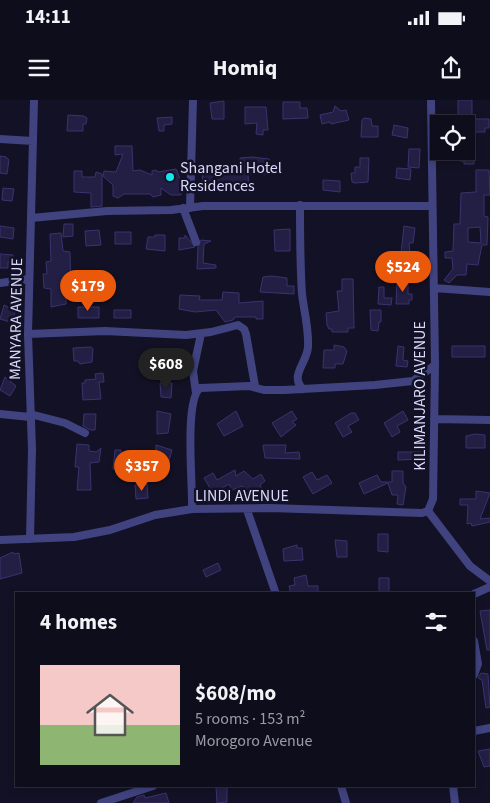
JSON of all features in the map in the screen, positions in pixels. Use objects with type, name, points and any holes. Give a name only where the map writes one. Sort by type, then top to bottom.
[{"type":"street","name":"MANYARA AVENUE","points":[[30,539],[32,449],[28,334],[34,100]]},
{"type":"street","points":[[193,100],[187,208],[196,242]]},
{"type":"street","name":"KILIMANJARO AVENUE","points":[[428,510],[433,499],[435,366],[430,101]]},
{"type":"street","points":[[0,139],[33,140]]},
{"type":"street","points":[[300,205],[302,295],[308,340],[306,357],[297,376],[297,382],[303,389]]},
{"type":"street","points":[[31,218],[114,210],[300,205],[432,206]]},
{"type":"street","points":[[0,283],[29,279]]},
{"type":"street","points":[[434,288],[490,292]]},
{"type":"street","points":[[28,334],[105,330],[173,335],[201,334],[235,325],[244,329],[255,386]]},
{"type":"street","points":[[192,509],[190,431],[196,393],[193,371],[201,334]]},
{"type":"street","points":[[196,393],[204,388],[255,386],[268,390],[303,389],[359,387],[413,381],[435,366]]},
{"type":"street","points":[[0,414],[30,416],[65,423],[85,433]]},
{"type":"street","points":[[434,419],[490,420]]},
{"type":"street","name":"LINDI AVENUE","points":[[0,540],[65,538],[90,534],[155,515],[192,509],[248,510],[270,508],[422,513],[428,510]]},
{"type":"street","points":[[248,510],[275,592]]},
{"type":"street","points":[[428,510],[449,535],[470,566],[490,581]]},
{"type":"street","points":[[475,594],[490,587]]},
{"type":"street","points":[[475,647],[478,664],[475,672]]},
{"type":"street","points":[[475,731],[490,728]]},
{"type":"street","points":[[101,803],[150,787]]},
{"type":"street","points":[[341,787],[346,803]]},
{"type":"street","points":[[453,787],[455,803]]},
{"type":"building","points":[[458,100],[472,100],[472,115],[458,115]]},
{"type":"building","points":[[224,101],[224,119],[212,119],[210,103]]},
{"type":"building","points":[[283,102],[300,102],[300,108],[307,108],[308,118],[283,119]]},
{"type":"building","points":[[335,106],[341,111],[346,110],[349,120],[322,124],[320,115],[333,112]]},
{"type":"building","points":[[245,107],[266,107],[268,130],[263,130],[263,135],[256,134],[257,123],[245,124]]},
{"type":"building","points":[[68,115],[84,116],[87,118],[86,124],[83,124],[83,131],[67,131]]},
{"type":"building","points":[[172,117],[172,124],[164,125],[164,131],[159,131],[157,118]]},
{"type":"building","points":[[364,118],[371,119],[372,126],[378,126],[378,137],[361,137],[362,120]]},
{"type":"building","points":[[475,119],[489,119],[489,128],[485,128],[485,132],[475,132]]},
{"type":"building","points":[[394,125],[408,128],[407,138],[392,135]]},
{"type":"building","points":[[115,146],[132,146],[133,171],[140,170],[152,175],[152,171],[156,170],[158,172],[176,169],[181,181],[184,181],[181,195],[171,195],[161,188],[161,195],[153,197],[150,194],[124,194],[118,198],[113,196],[113,185],[103,176],[104,171],[116,172],[123,154],[115,155]]},
{"type":"building","points":[[409,149],[420,149],[419,168],[408,167]]},
{"type":"building","points":[[0,156],[6,157],[9,160],[7,174],[0,173]]},
{"type":"building","points":[[240,158],[269,159],[269,174],[248,174],[249,190],[232,191],[231,185],[227,185],[227,182],[216,181],[215,186],[202,186],[203,170],[215,170],[215,174],[241,171]]},
{"type":"building","points":[[360,158],[369,158],[368,182],[355,183],[352,182],[351,173],[355,173],[355,167],[360,167]]},
{"type":"building","points":[[474,160],[474,164],[464,164],[464,161],[460,161]]},
{"type":"building","points":[[397,168],[411,169],[410,180],[396,178]]},
{"type":"building","points":[[476,170],[489,170],[490,195],[484,195],[484,216],[488,217],[487,245],[482,245],[478,265],[467,264],[466,275],[457,275],[449,283],[444,280],[453,269],[452,258],[445,258],[445,252],[453,251],[454,224],[460,224],[461,193],[476,192]],"holes":[[[480,227],[481,243],[468,242],[468,228]]]},
{"type":"building","points":[[74,171],[82,171],[82,177],[95,177],[96,172],[102,174],[102,206],[91,207],[91,193],[74,192]]},
{"type":"building","points":[[323,180],[340,181],[340,192],[323,190]]},
{"type":"building","points":[[3,188],[14,189],[12,201],[2,200]]},
{"type":"building","points":[[64,224],[73,224],[73,236],[63,237]]},
{"type":"building","points":[[0,226],[14,228],[13,239],[0,237]]},
{"type":"building","points":[[404,226],[415,228],[413,243],[409,243],[411,264],[409,269],[397,269],[397,254],[401,254]]},
{"type":"building","points":[[290,229],[290,251],[275,251],[274,230]]},
{"type":"building","points":[[99,230],[101,245],[86,246],[85,231]]},
{"type":"building","points":[[115,232],[131,232],[131,244],[115,244]]},
{"type":"building","points":[[61,233],[63,251],[70,252],[71,297],[66,297],[66,304],[51,307],[51,289],[44,288],[43,274],[47,274],[46,262],[51,261],[50,234]]},
{"type":"building","points":[[155,235],[165,235],[165,251],[146,249],[148,237],[155,237]]},
{"type":"building","points":[[185,235],[195,247],[179,250],[179,238],[185,238]]},
{"type":"building","points":[[201,240],[211,241],[204,244],[203,263],[216,265],[216,268],[197,269],[198,247]]},
{"type":"building","points":[[0,254],[13,255],[13,262],[8,262],[8,268],[0,268]]},
{"type":"building","points":[[263,277],[287,278],[287,286],[294,286],[294,294],[260,292]]},
{"type":"building","points":[[342,279],[353,279],[354,328],[348,328],[348,332],[332,332],[332,329],[329,329],[327,325],[326,313],[339,311],[337,291],[342,291]]},
{"type":"building","points":[[397,281],[408,281],[408,294],[412,294],[412,300],[409,300],[409,304],[396,304]]},
{"type":"building","points":[[379,287],[384,287],[384,298],[392,298],[391,305],[378,304]]},
{"type":"building","points":[[223,292],[239,293],[239,303],[263,301],[263,319],[235,317],[233,320],[225,322],[216,310],[195,312],[179,309],[180,295],[200,296],[199,300],[222,300]]},
{"type":"building","points":[[4,305],[16,311],[10,322],[0,319]]},
{"type":"building","points":[[78,307],[99,307],[99,318],[78,318]]},
{"type":"building","points":[[114,310],[131,310],[131,318],[114,318]]},
{"type":"building","points":[[370,310],[381,310],[381,322],[379,322],[378,331],[371,330]]},
{"type":"building","points":[[334,345],[344,347],[347,351],[343,364],[335,364],[335,368],[323,368],[324,350],[334,350]]},
{"type":"building","points":[[398,346],[404,347],[403,360],[408,361],[407,367],[396,366]]},
{"type":"building","points":[[452,346],[485,346],[485,357],[452,357]]},
{"type":"building","points":[[91,347],[93,349],[92,362],[80,364],[78,361],[74,361],[73,348]]},
{"type":"building","points":[[158,349],[172,349],[172,361],[158,361]]},
{"type":"building","points":[[103,373],[104,382],[99,382],[101,399],[83,400],[82,383],[85,383],[85,380],[96,379],[95,374]]},
{"type":"building","points":[[5,377],[16,386],[10,396],[0,390]]},
{"type":"building","points":[[160,383],[172,383],[171,398],[161,397]]},
{"type":"building","points":[[157,411],[171,414],[168,433],[157,434]]},
{"type":"building","points":[[236,411],[243,426],[224,436],[217,424]]},
{"type":"building","points":[[292,411],[297,419],[292,422],[296,425],[281,437],[272,423]]},
{"type":"building","points":[[403,411],[408,420],[397,426],[400,432],[392,437],[384,423]]},
{"type":"building","points":[[351,413],[355,413],[359,420],[348,426],[352,432],[343,437],[335,423]]},
{"type":"building","points":[[84,414],[96,414],[95,430],[90,430],[83,426]]},
{"type":"building","points":[[475,434],[485,435],[485,448],[466,448],[466,436]]},
{"type":"building","points":[[77,444],[89,445],[89,451],[96,452],[101,448],[99,462],[90,463],[91,490],[77,490],[79,467],[75,467]]},
{"type":"building","points":[[156,445],[172,450],[168,464],[155,466]]},
{"type":"building","points":[[263,445],[286,445],[285,453],[299,452],[300,459],[265,458]]},
{"type":"building","points":[[115,450],[121,450],[122,469],[113,469]]},
{"type":"building","points":[[398,452],[422,452],[422,459],[398,460]]},
{"type":"building","points":[[235,470],[236,476],[244,471],[253,479],[261,474],[265,481],[260,485],[264,493],[258,496],[255,489],[247,494],[242,486],[232,490],[229,484],[213,493],[204,478],[213,473],[217,480]]},
{"type":"building","points":[[392,471],[403,471],[403,483],[406,487],[403,505],[397,504],[398,495],[392,495],[388,483],[364,494],[359,483],[377,475],[381,482],[392,482]]},
{"type":"building","points":[[312,472],[317,480],[327,475],[332,483],[313,494],[303,477]]},
{"type":"building","points":[[147,484],[148,498],[136,499],[135,485]]},
{"type":"building","points":[[476,491],[490,493],[480,519],[490,518],[490,522],[472,526],[471,523],[467,524],[468,505],[460,505],[460,499],[476,499]]},
{"type":"building","points":[[378,534],[388,534],[388,552],[378,551]]},
{"type":"building","points":[[335,540],[347,541],[347,557],[337,557]]},
{"type":"building","points":[[297,545],[297,548],[302,548],[303,560],[284,561],[283,549]]},
{"type":"building","points":[[13,552],[14,554],[19,553],[22,573],[0,579],[0,558]]},
{"type":"building","points":[[218,563],[221,570],[206,577],[203,570]]},
{"type":"building","points":[[306,575],[308,586],[318,586],[318,592],[290,592],[289,586],[295,585],[294,578]]},
{"type":"building","points":[[379,578],[389,578],[389,592],[379,592]]},
{"type":"building","points":[[490,610],[490,650],[487,650],[480,611]]},
{"type":"building","points":[[481,673],[488,674],[490,707],[486,708],[482,680],[478,678]]},
{"type":"building","points":[[490,749],[490,766],[484,767],[478,751]]},
{"type":"building","points":[[216,787],[227,787],[227,802],[217,803]]},
{"type":"building","points":[[166,793],[169,803],[133,803],[137,797],[144,795],[145,798]]},
{"type":"place","name":"Shangani Hotel Residences","points":[[170,177]]}]
